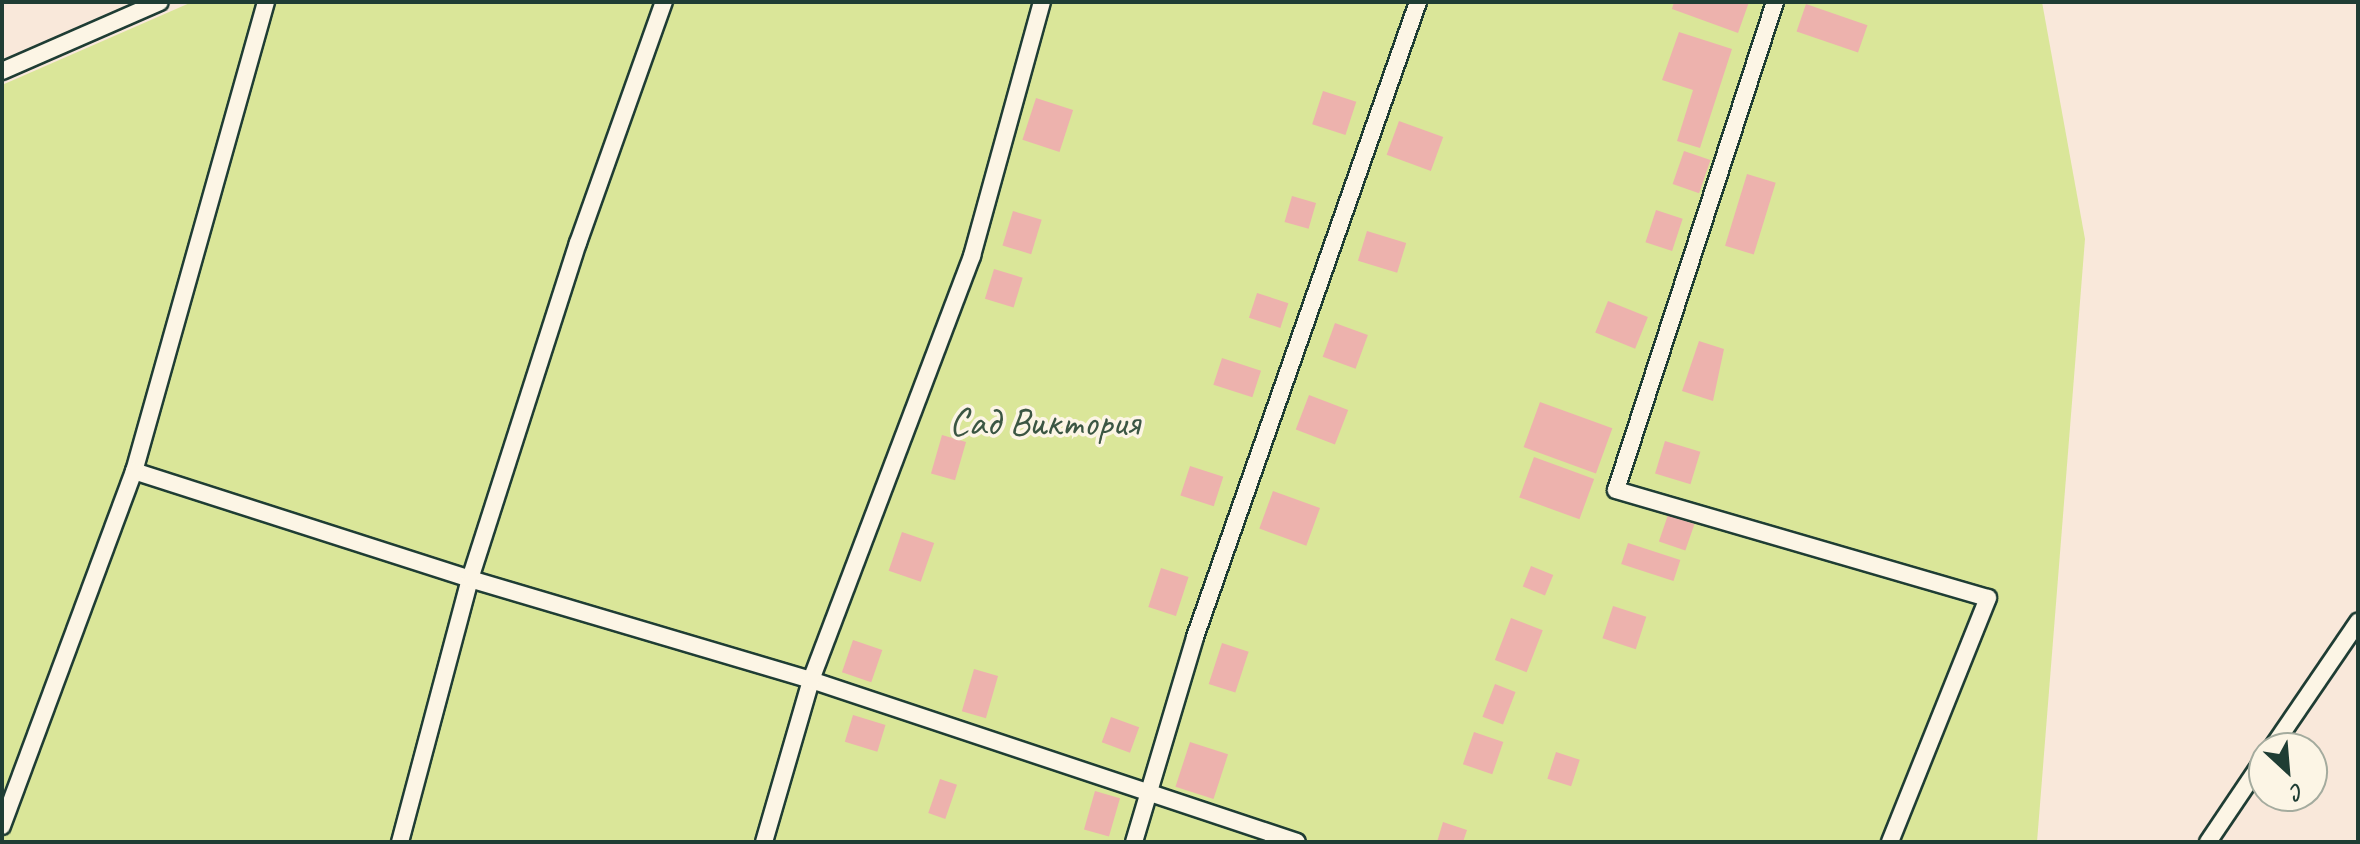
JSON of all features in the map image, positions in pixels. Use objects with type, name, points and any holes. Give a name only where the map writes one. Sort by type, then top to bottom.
[{"type":"lane","points":[[2,71],[160,2]]},
{"type":"lane","points":[[2,826],[134,471],[266,2]]},
{"type":"lane","points":[[400,842],[470,579],[578,243],[664,2]]},
{"type":"lane","points":[[764,842],[811,680],[972,256],[1042,2]]},
{"type":"lane","points":[[1134,842],[1152,791],[1195,637],[1418,2]]},
{"type":"lane","points":[[1775,2],[1616,490],[1988,598],[1890,842]]},
{"type":"lane","points":[[134,471],[470,579],[811,680],[1152,791],[1297,842]]},
{"type":"lane","points":[[2283,732],[2358,622]]},
{"type":"lane","points":[[2208,842],[2248,783]]},
{"type":"green space","name":"Сад Виктория","points":[[192,2],[2042,2],[2085,239],[2037,842],[2,842],[2,85]]},
{"type":"building","points":[[1674,2],[1749,2],[1738,33],[1672,9]]},
{"type":"building","points":[[1806,4],[1867,25],[1858,53],[1797,31]]},
{"type":"building","points":[[1679,32],[1732,49],[1700,148],[1677,141],[1693,90],[1662,80]]},
{"type":"building","points":[[1323,91],[1356,102],[1345,135],[1312,124]]},
{"type":"building","points":[[1036,98],[1073,110],[1059,152],[1022,140]]},
{"type":"building","points":[[1399,121],[1443,137],[1431,171],[1387,155]]},
{"type":"building","points":[[1684,151],[1710,160],[1699,193],[1673,184]]},
{"type":"building","points":[[1747,174],[1776,183],[1754,254],[1725,246]]},
{"type":"building","points":[[1292,196],[1316,203],[1309,229],[1285,222]]},
{"type":"building","points":[[1656,210],[1683,219],[1672,251],[1645,242]]},
{"type":"building","points":[[1013,211],[1042,220],[1031,254],[1002,245]]},
{"type":"building","points":[[1367,231],[1406,243],[1397,273],[1358,261]]},
{"type":"building","points":[[994,269],[1023,278],[1014,307],[985,299]]},
{"type":"building","points":[[1257,293],[1288,303],[1280,328],[1249,318]]},
{"type":"building","points":[[1608,301],[1648,317],[1635,349],[1595,333]]},
{"type":"building","points":[[1335,323],[1368,335],[1356,369],[1323,357]]},
{"type":"building","points":[[1699,341],[1724,349],[1713,401],[1682,391]]},
{"type":"building","points":[[1222,358],[1261,371],[1252,397],[1213,385]]},
{"type":"building","points":[[1309,395],[1348,410],[1335,445],[1296,430]]},
{"type":"building","points":[[1540,402],[1612,428],[1596,473],[1524,447]]},
{"type":"building","points":[[942,435],[966,442],[955,480],[931,473]]},
{"type":"building","points":[[1665,441],[1700,452],[1690,484],[1655,474]]},
{"type":"building","points":[[1534,457],[1594,479],[1579,519],[1519,497]]},
{"type":"building","points":[[1190,466],[1223,477],[1214,506],[1180,495]]},
{"type":"building","points":[[1273,491],[1320,508],[1306,546],[1259,529]]},
{"type":"building","points":[[1668,515],[1694,524],[1685,551],[1659,541]]},
{"type":"building","points":[[902,532],[934,543],[921,582],[889,571]]},
{"type":"building","points":[[1628,543],[1680,560],[1674,581],[1621,564]]},
{"type":"building","points":[[1531,566],[1553,575],[1545,595],[1523,586]]},
{"type":"building","points":[[1161,568],[1189,577],[1176,616],[1148,607]]},
{"type":"building","points":[[1613,606],[1646,617],[1636,649],[1602,638]]},
{"type":"building","points":[[1511,618],[1543,630],[1527,672],[1495,660]]},
{"type":"building","points":[[853,640],[882,650],[871,682],[842,672]]},
{"type":"building","points":[[1222,643],[1249,652],[1235,693],[1209,684]]},
{"type":"building","points":[[974,669],[998,676],[986,718],[962,711]]},
{"type":"building","points":[[1495,684],[1516,692],[1503,725],[1482,717]]},
{"type":"building","points":[[853,715],[886,725],[877,752],[845,742]]},
{"type":"building","points":[[1111,717],[1139,727],[1130,753],[1102,742]]},
{"type":"building","points":[[1474,732],[1503,742],[1492,774],[1463,764]]},
{"type":"building","points":[[1190,742],[1228,754],[1214,799],[1175,787]]},
{"type":"building","points":[[1556,752],[1580,760],[1571,786],[1547,779]]},
{"type":"building","points":[[940,779],[957,785],[945,819],[928,813]]},
{"type":"building","points":[[1095,791],[1120,798],[1109,837],[1084,829]]},
{"type":"building","points":[[1443,822],[1467,830],[1463,842],[1437,842]]}]
